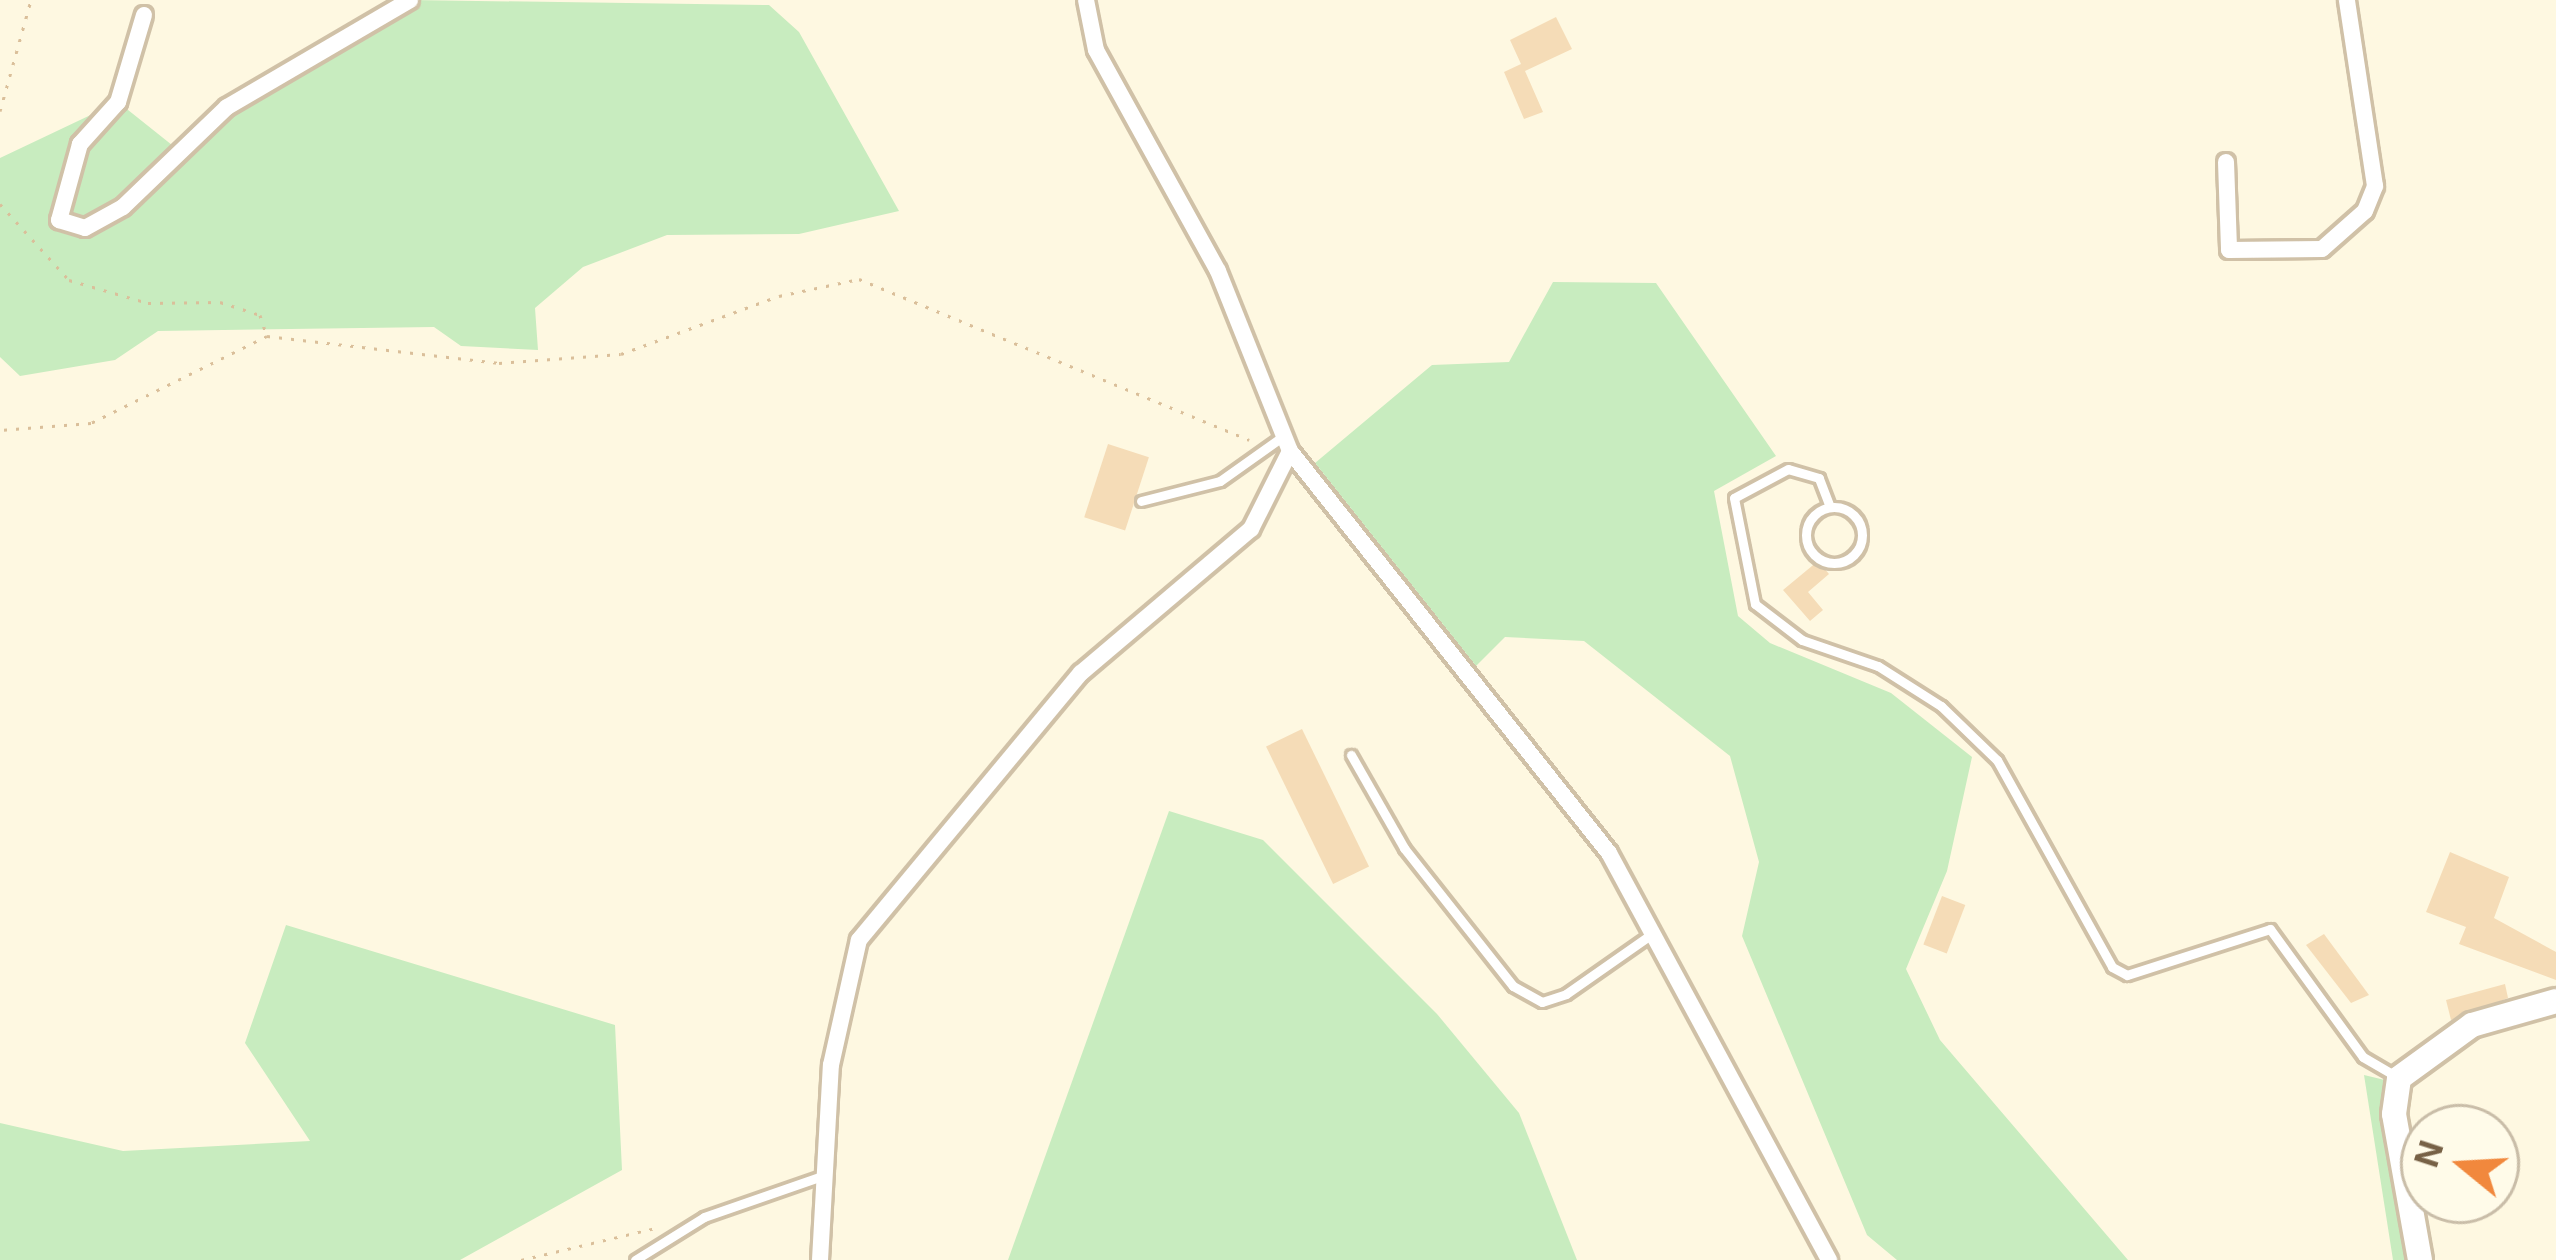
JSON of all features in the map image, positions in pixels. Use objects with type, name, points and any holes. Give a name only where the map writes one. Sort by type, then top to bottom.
[{"type":"street","points":[[144,15],[118,102],[80,145],[59,220],[85,228],[123,207],[227,106],[410,0]]},
{"type":"street","points":[[1086,0],[1096,50],[1218,271],[1282,444],[1590,827],[1829,1260]]},
{"type":"street","points":[[2226,162],[2230,250],[2322,249],[2365,211],[2375,186],[2347,0]]},
{"type":"street","points":[[820,1260],[838,1004],[859,940],[1081,673],[1251,529],[1282,444]]},
{"type":"street","points":[[2420,1260],[2394,1114],[2399,1078],[2472,1024],[2556,1001]]},
{"type":"lane","points":[[1141,501],[1220,481],[1282,444]]},
{"type":"lane","points":[[1830,506],[1805,535],[1828,564],[1848,561],[1862,526],[1830,506],[1819,478],[1788,470],[1734,497],[1755,604],[1802,640],[1878,666],[1941,706],[1997,760],[2112,967],[2126,975],[2270,929],[2363,1057],[2399,1078]]},
{"type":"lane","points":[[1351,755],[1404,848],[1513,986],[1542,1002],[1566,994],[1652,933]]},
{"type":"lane","points":[[635,1260],[704,1216],[825,1175]]},
{"type":"path","points":[[0,111],[31,0]]},
{"type":"path","points":[[0,204],[69,280],[148,303],[220,302],[260,315],[267,336]]},
{"type":"path","points":[[0,430],[91,423],[267,336],[499,363],[621,354],[779,296],[859,279],[1039,361],[1282,444]]},
{"type":"path","points":[[521,1260],[704,1216]]},
{"type":"green space","points":[[410,0],[769,5],[799,32],[899,211],[799,234],[667,235],[583,267],[535,308],[538,350],[461,346],[434,327],[158,331],[115,360],[20,376],[0,357],[0,158],[118,102],[177,149],[227,107]]},
{"type":"green space","points":[[1553,282],[1656,283],[1776,456],[1714,491],[1738,616],[1770,643],[1891,693],[1972,757],[1947,871],[1906,969],[1940,1040],[2128,1260],[1897,1260],[1867,1235],[1742,936],[1759,862],[1730,756],[1584,641],[1505,637],[1476,666],[1315,463],[1432,365],[1509,362]]},
{"type":"green space","points":[[1169,811],[1263,840],[1437,1014],[1519,1113],[1577,1260],[1008,1260]]},
{"type":"green space","points":[[286,925],[615,1025],[622,1170],[460,1260],[0,1260],[0,1123],[123,1151],[310,1141],[245,1043]]},
{"type":"green space","points":[[2364,1075],[2389,1081],[2385,1143],[2410,1260],[2393,1260]]},
{"type":"building","points":[[1556,17],[1572,49],[1525,71],[1543,112],[1524,119],[1504,72],[1521,64],[1510,40]]},
{"type":"building","points":[[1108,444],[1149,457],[1125,531],[1084,517]]},
{"type":"building","points":[[1818,561],[1829,574],[1808,592],[1823,610],[1810,621],[1783,590]]},
{"type":"building","points":[[1302,729],[1369,867],[1333,884],[1266,747]]},
{"type":"building","points":[[2450,852],[2509,877],[2494,918],[2556,952],[2556,980],[2459,944],[2466,927],[2426,912]]},
{"type":"building","points":[[1942,896],[1965,905],[1947,954],[1923,945]]},
{"type":"building","points":[[2324,934],[2369,995],[2351,1003],[2306,945]]},
{"type":"building","points":[[2505,984],[2508,998],[2451,1020],[2446,1000]]}]
